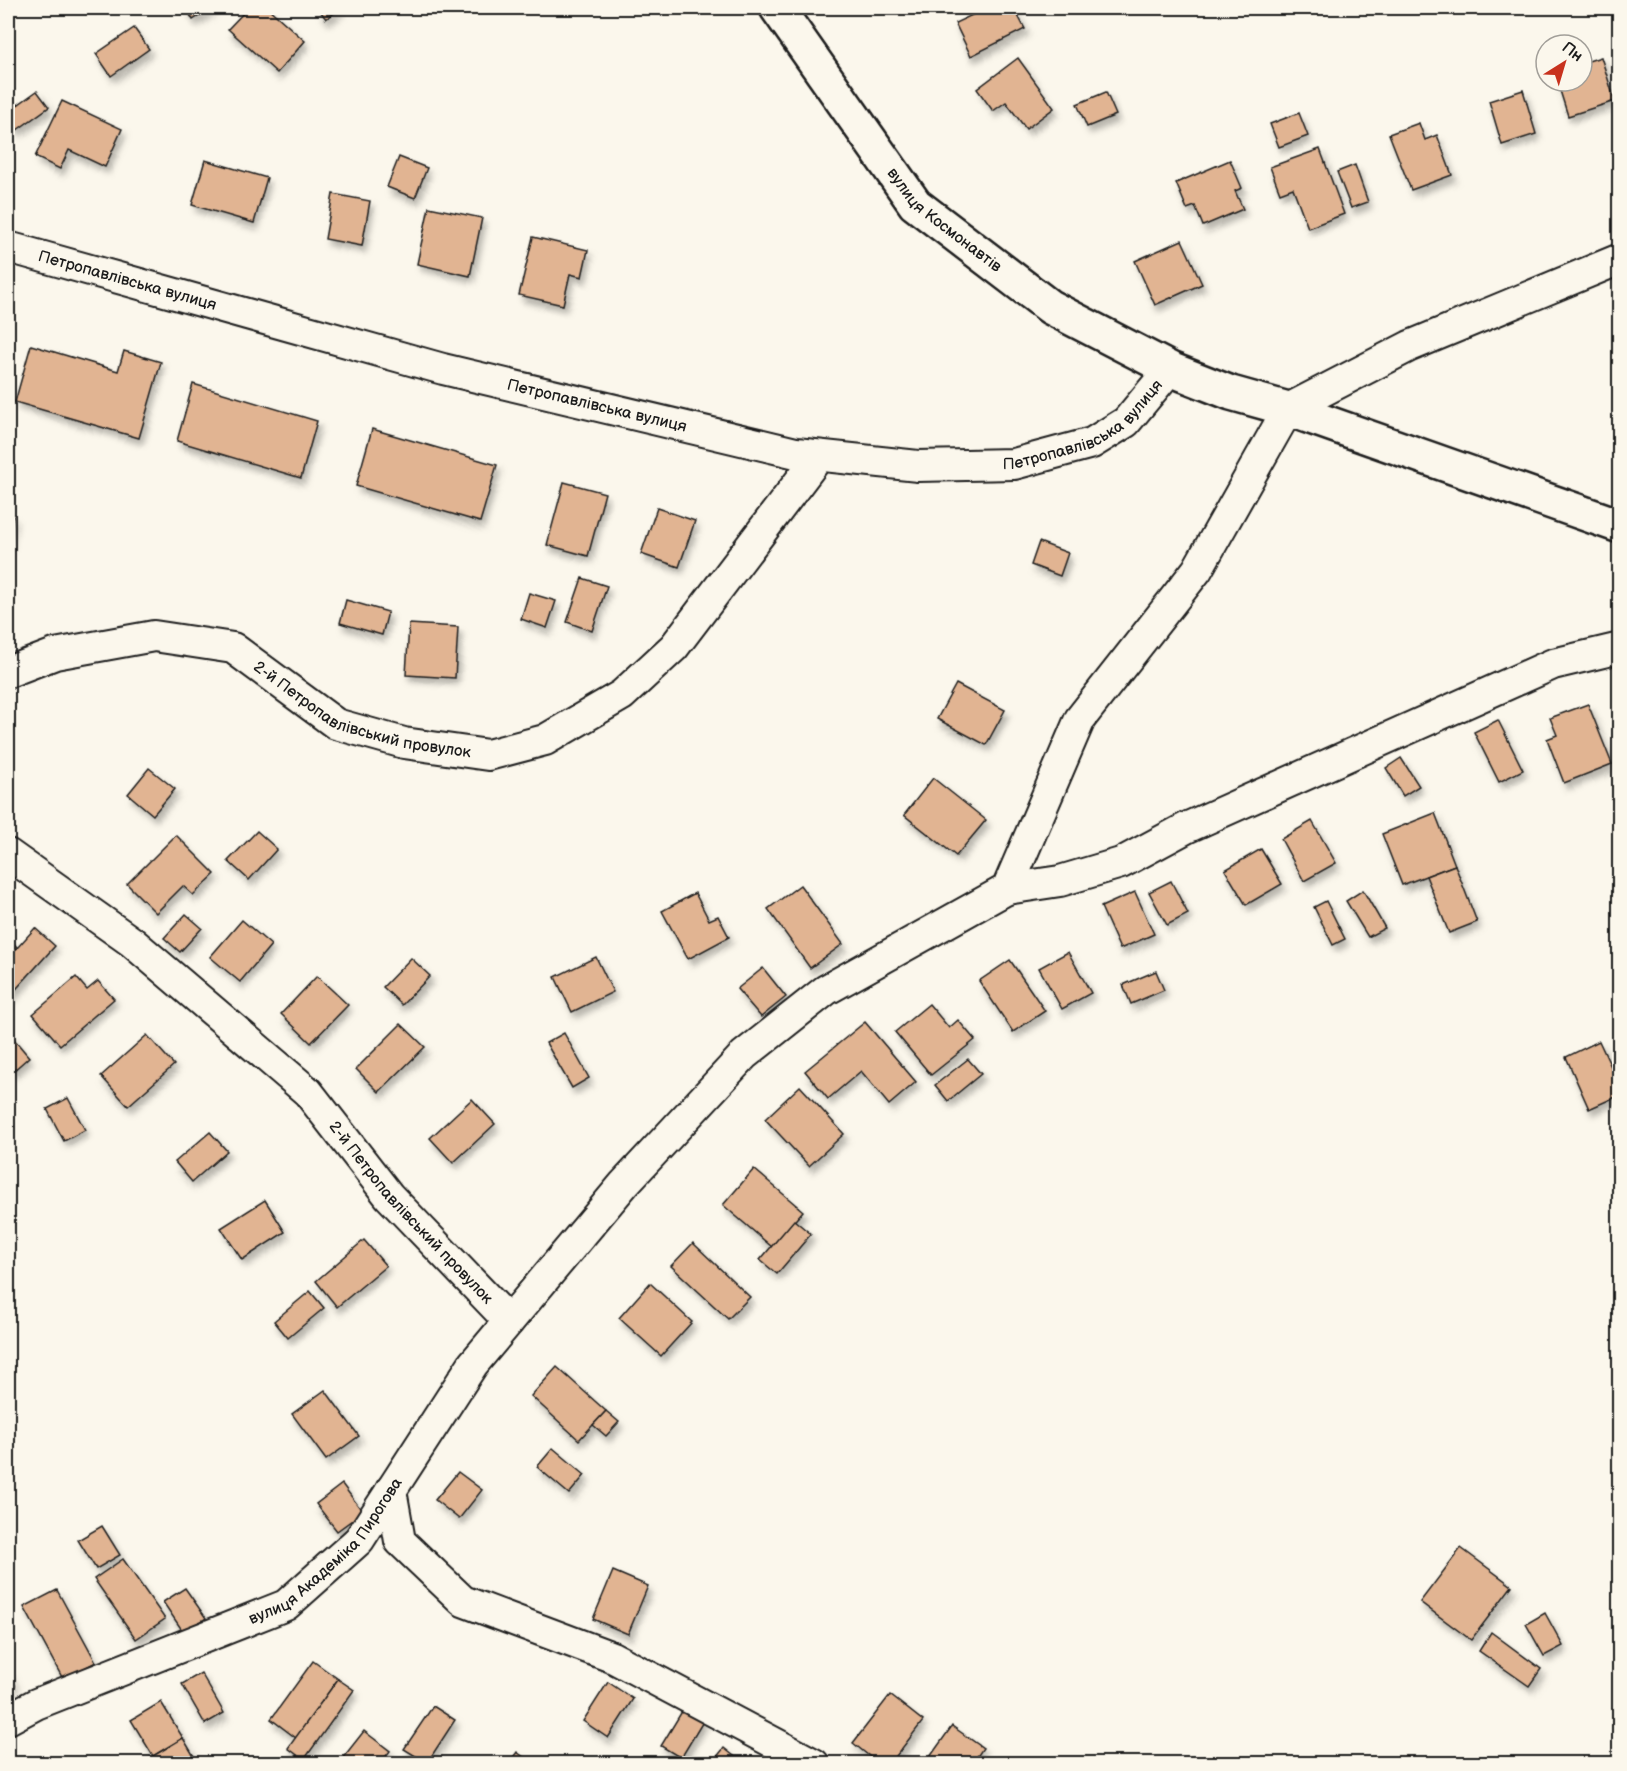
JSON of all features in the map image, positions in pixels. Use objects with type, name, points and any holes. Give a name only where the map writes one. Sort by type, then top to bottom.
[{"type":"street","name":"вулиця Космонавтів","points":[[777,8],[915,204],[1050,307],[1170,369],[1231,393],[1287,408],[1620,526]]},
{"type":"street","name":"Петропавлівська вулиця","points":[[8,247],[443,369],[796,453],[819,456],[918,466],[1014,464],[1092,443],[1126,422],[1170,369]]},
{"type":"street","points":[[1007,889],[1080,719],[1197,570],[1287,408],[1410,346],[1620,259]]},
{"type":"street","name":"2-й Петропавлівський провулок","points":[[8,672],[55,654],[154,636],[233,648],[336,724],[404,743],[488,755],[545,740],[622,695],[674,647],[819,456]]},
{"type":"street","points":[[391,1490],[473,1364],[624,1184],[744,1055],[826,990],[1007,889],[1060,881],[1121,862],[1186,828],[1553,664],[1620,648]]},
{"type":"street","name":"2-й Петропавлівський провулок","points":[[8,854],[132,942],[308,1092],[389,1196],[509,1321]]},
{"type":"street","name":"вулиця Академіка Пирогова","points":[[8,1719],[36,1704],[286,1605],[359,1540],[391,1490]]},
{"type":"street","name":"вулиця Академіка Пирогова","points":[[391,1490],[400,1541],[463,1601],[612,1657],[814,1764]]},
{"type":"building","points":[[186,8],[212,8],[193,20]]},
{"type":"building","points":[[248,8],[268,8],[305,41],[277,73],[228,29]]},
{"type":"building","points":[[318,8],[341,8],[326,19]]},
{"type":"building","points":[[987,8],[1014,8],[1025,29],[971,56],[955,23]]},
{"type":"building","points":[[134,28],[149,49],[111,76],[96,54]]},
{"type":"building","points":[[1601,57],[1615,101],[1568,116],[1561,93],[1594,93],[1594,59]]},
{"type":"building","points":[[1018,58],[1054,108],[1026,129],[1006,102],[993,111],[977,89]]},
{"type":"building","points":[[1523,90],[1536,134],[1502,145],[1489,101]]},
{"type":"building","points":[[37,91],[49,107],[17,130],[8,117],[8,112]]},
{"type":"building","points":[[1106,92],[1116,115],[1087,127],[1077,104]]},
{"type":"building","points":[[62,101],[122,129],[105,167],[69,150],[60,169],[35,157]]},
{"type":"building","points":[[1299,113],[1308,136],[1279,147],[1270,124]]},
{"type":"building","points":[[1419,123],[1425,140],[1437,135],[1452,175],[1411,190],[1389,134]]},
{"type":"building","points":[[1320,149],[1344,214],[1308,228],[1293,188],[1280,193],[1270,167]]},
{"type":"building","points":[[399,157],[427,168],[415,198],[387,187]]},
{"type":"building","points":[[205,160],[267,178],[254,223],[192,205]]},
{"type":"building","points":[[1230,160],[1242,188],[1235,191],[1243,209],[1203,226],[1195,206],[1187,209],[1176,183]]},
{"type":"building","points":[[1355,165],[1368,202],[1351,208],[1337,172]]},
{"type":"building","points":[[333,194],[370,201],[362,246],[325,239]]},
{"type":"building","points":[[429,207],[482,218],[470,276],[417,264]]},
{"type":"building","points":[[533,237],[588,250],[582,277],[570,274],[563,305],[519,295]]},
{"type":"building","points":[[1182,240],[1202,284],[1155,305],[1135,261]]},
{"type":"building","points":[[31,345],[118,371],[124,351],[161,362],[139,438],[15,402]]},
{"type":"building","points":[[193,384],[317,421],[301,478],[177,441]]},
{"type":"building","points":[[372,429],[497,465],[480,522],[356,486]]},
{"type":"building","points":[[564,482],[605,493],[588,556],[547,545]]},
{"type":"building","points":[[657,508],[695,521],[679,567],[641,554]]},
{"type":"building","points":[[8,515],[13,516],[8,546]]},
{"type":"building","points":[[1039,542],[1068,553],[1060,576],[1031,565]]},
{"type":"building","points":[[582,578],[607,586],[592,631],[567,622]]},
{"type":"building","points":[[529,593],[556,601],[547,628],[521,619]]},
{"type":"building","points":[[346,600],[388,612],[382,635],[340,623]]},
{"type":"building","points":[[409,624],[458,627],[455,678],[406,675]]},
{"type":"building","points":[[956,684],[1005,710],[986,745],[937,719]]},
{"type":"building","points":[[1588,704],[1612,764],[1564,783],[1547,739],[1557,735],[1550,718]]},
{"type":"building","points":[[1498,720],[1523,770],[1499,782],[1474,732]]},
{"type":"building","points":[[1401,758],[1419,786],[1403,796],[1386,768]]},
{"type":"building","points":[[149,768],[175,789],[153,815],[128,794]]},
{"type":"building","points":[[933,778],[986,820],[956,856],[904,815]]},
{"type":"building","points":[[1435,813],[1455,865],[1402,885],[1382,834]]},
{"type":"building","points":[[1312,821],[1336,863],[1304,881],[1281,839]]},
{"type":"building","points":[[257,831],[277,849],[249,880],[228,861]]},
{"type":"building","points":[[176,835],[215,874],[193,895],[183,886],[156,913],[127,884]]},
{"type":"building","points":[[1261,849],[1282,884],[1246,905],[1225,870]]},
{"type":"building","points":[[1455,865],[1477,922],[1449,933],[1426,876]]},
{"type":"building","points":[[1171,881],[1188,914],[1167,925],[1149,892]]},
{"type":"building","points":[[800,885],[843,944],[810,968],[768,909]]},
{"type":"building","points":[[1363,890],[1385,928],[1368,937],[1346,901]]},
{"type":"building","points":[[1135,892],[1154,934],[1120,949],[1101,907]]},
{"type":"building","points":[[695,893],[709,920],[718,916],[729,937],[688,959],[662,911]]},
{"type":"building","points":[[1326,901],[1345,939],[1333,945],[1314,907]]},
{"type":"building","points":[[186,914],[202,928],[180,952],[164,938]]},
{"type":"building","points":[[242,920],[271,945],[240,982],[210,957]]},
{"type":"building","points":[[35,928],[55,946],[8,998],[8,958]]},
{"type":"building","points":[[8,938],[17,947],[8,958]]},
{"type":"building","points":[[1068,952],[1091,993],[1062,1009],[1039,968]]},
{"type":"building","points":[[596,957],[613,992],[572,1012],[555,977]]},
{"type":"building","points":[[411,958],[430,976],[402,1005],[383,987]]},
{"type":"building","points":[[1010,960],[1045,1011],[1013,1032],[979,981]]},
{"type":"building","points":[[763,968],[786,997],[761,1017],[737,989]]},
{"type":"building","points":[[1156,971],[1164,990],[1131,1004],[1123,985]]},
{"type":"building","points":[[317,976],[348,1005],[311,1043],[281,1014]]},
{"type":"building","points":[[76,977],[87,990],[98,981],[114,999],[60,1045],[33,1014]]},
{"type":"building","points":[[929,1004],[949,1028],[958,1020],[975,1040],[931,1075],[895,1032]]},
{"type":"building","points":[[865,1022],[916,1082],[889,1105],[861,1071],[828,1099],[805,1071]]},
{"type":"building","points":[[401,1024],[425,1047],[379,1092],[356,1069]]},
{"type":"building","points":[[8,1032],[29,1057],[12,1072],[8,1068]]},
{"type":"building","points":[[564,1033],[589,1078],[572,1088],[546,1043]]},
{"type":"building","points":[[147,1035],[174,1065],[128,1106],[101,1076]]},
{"type":"building","points":[[1599,1041],[1620,1086],[1620,1095],[1589,1109],[1566,1057]]},
{"type":"building","points":[[968,1059],[981,1074],[948,1101],[935,1085]]},
{"type":"building","points":[[800,1086],[844,1134],[809,1166],[765,1119]]},
{"type":"building","points":[[68,1098],[85,1130],[64,1141],[47,1109]]},
{"type":"building","points":[[472,1099],[495,1124],[453,1163],[430,1138]]},
{"type":"building","points":[[210,1132],[227,1151],[192,1182],[175,1162]]},
{"type":"building","points":[[754,1169],[803,1211],[772,1247],[723,1205]]},
{"type":"building","points":[[265,1200],[285,1232],[242,1260],[221,1228]]},
{"type":"building","points":[[794,1220],[811,1234],[777,1274],[760,1260]]},
{"type":"building","points":[[364,1240],[386,1266],[337,1307],[316,1281]]},
{"type":"building","points":[[693,1243],[750,1297],[728,1319],[671,1266]]},
{"type":"building","points":[[650,1283],[692,1322],[661,1356],[619,1318]]},
{"type":"building","points":[[310,1291],[324,1308],[288,1338],[274,1321]]},
{"type":"building","points":[[557,1367],[606,1411],[579,1440],[531,1396]]},
{"type":"building","points":[[325,1390],[359,1436],[326,1460],[292,1414]]},
{"type":"building","points":[[606,1411],[619,1422],[606,1436],[593,1425]]},
{"type":"building","points":[[553,1448],[585,1475],[569,1494],[537,1467]]},
{"type":"building","points":[[458,1472],[482,1490],[459,1519],[435,1500]]},
{"type":"building","points":[[342,1484],[363,1512],[337,1531],[316,1504]]},
{"type":"building","points":[[102,1526],[120,1555],[96,1569],[78,1540]]},
{"type":"building","points":[[1461,1548],[1512,1586],[1471,1640],[1420,1602]]},
{"type":"building","points":[[123,1559],[165,1619],[136,1639],[94,1579]]},
{"type":"building","points":[[613,1571],[648,1586],[628,1634],[593,1619]]},
{"type":"building","points":[[185,1588],[206,1618],[184,1633],[163,1602]]},
{"type":"building","points":[[57,1590],[96,1662],[63,1679],[24,1607]]},
{"type":"building","points":[[1545,1613],[1563,1646],[1544,1656],[1526,1624]]},
{"type":"building","points":[[1491,1632],[1541,1669],[1529,1686],[1479,1651]]},
{"type":"building","points":[[313,1661],[338,1679],[296,1738],[271,1719]]},
{"type":"building","points":[[8,1670],[15,1685],[8,1688]]},
{"type":"building","points":[[201,1673],[224,1713],[205,1724],[182,1684]]},
{"type":"building","points":[[338,1679],[354,1690],[304,1760],[288,1748]]},
{"type":"building","points":[[608,1682],[633,1699],[608,1738],[583,1721]]},
{"type":"building","points":[[890,1695],[923,1721],[890,1764],[879,1764],[853,1743]]},
{"type":"building","points":[[161,1702],[183,1738],[153,1756],[131,1720]]},
{"type":"building","points":[[433,1706],[455,1720],[427,1763],[404,1749]]},
{"type":"building","points":[[684,1708],[704,1720],[681,1758],[661,1746]]},
{"type":"building","points":[[952,1726],[983,1748],[972,1764],[925,1764]]},
{"type":"building","points":[[364,1731],[390,1751],[380,1764],[338,1764]]},
{"type":"building","points":[[183,1738],[195,1758],[185,1764],[140,1764]]},
{"type":"building","points":[[724,1748],[744,1764],[711,1764]]},
{"type":"building","points":[[517,1752],[533,1764],[508,1764]]}]
